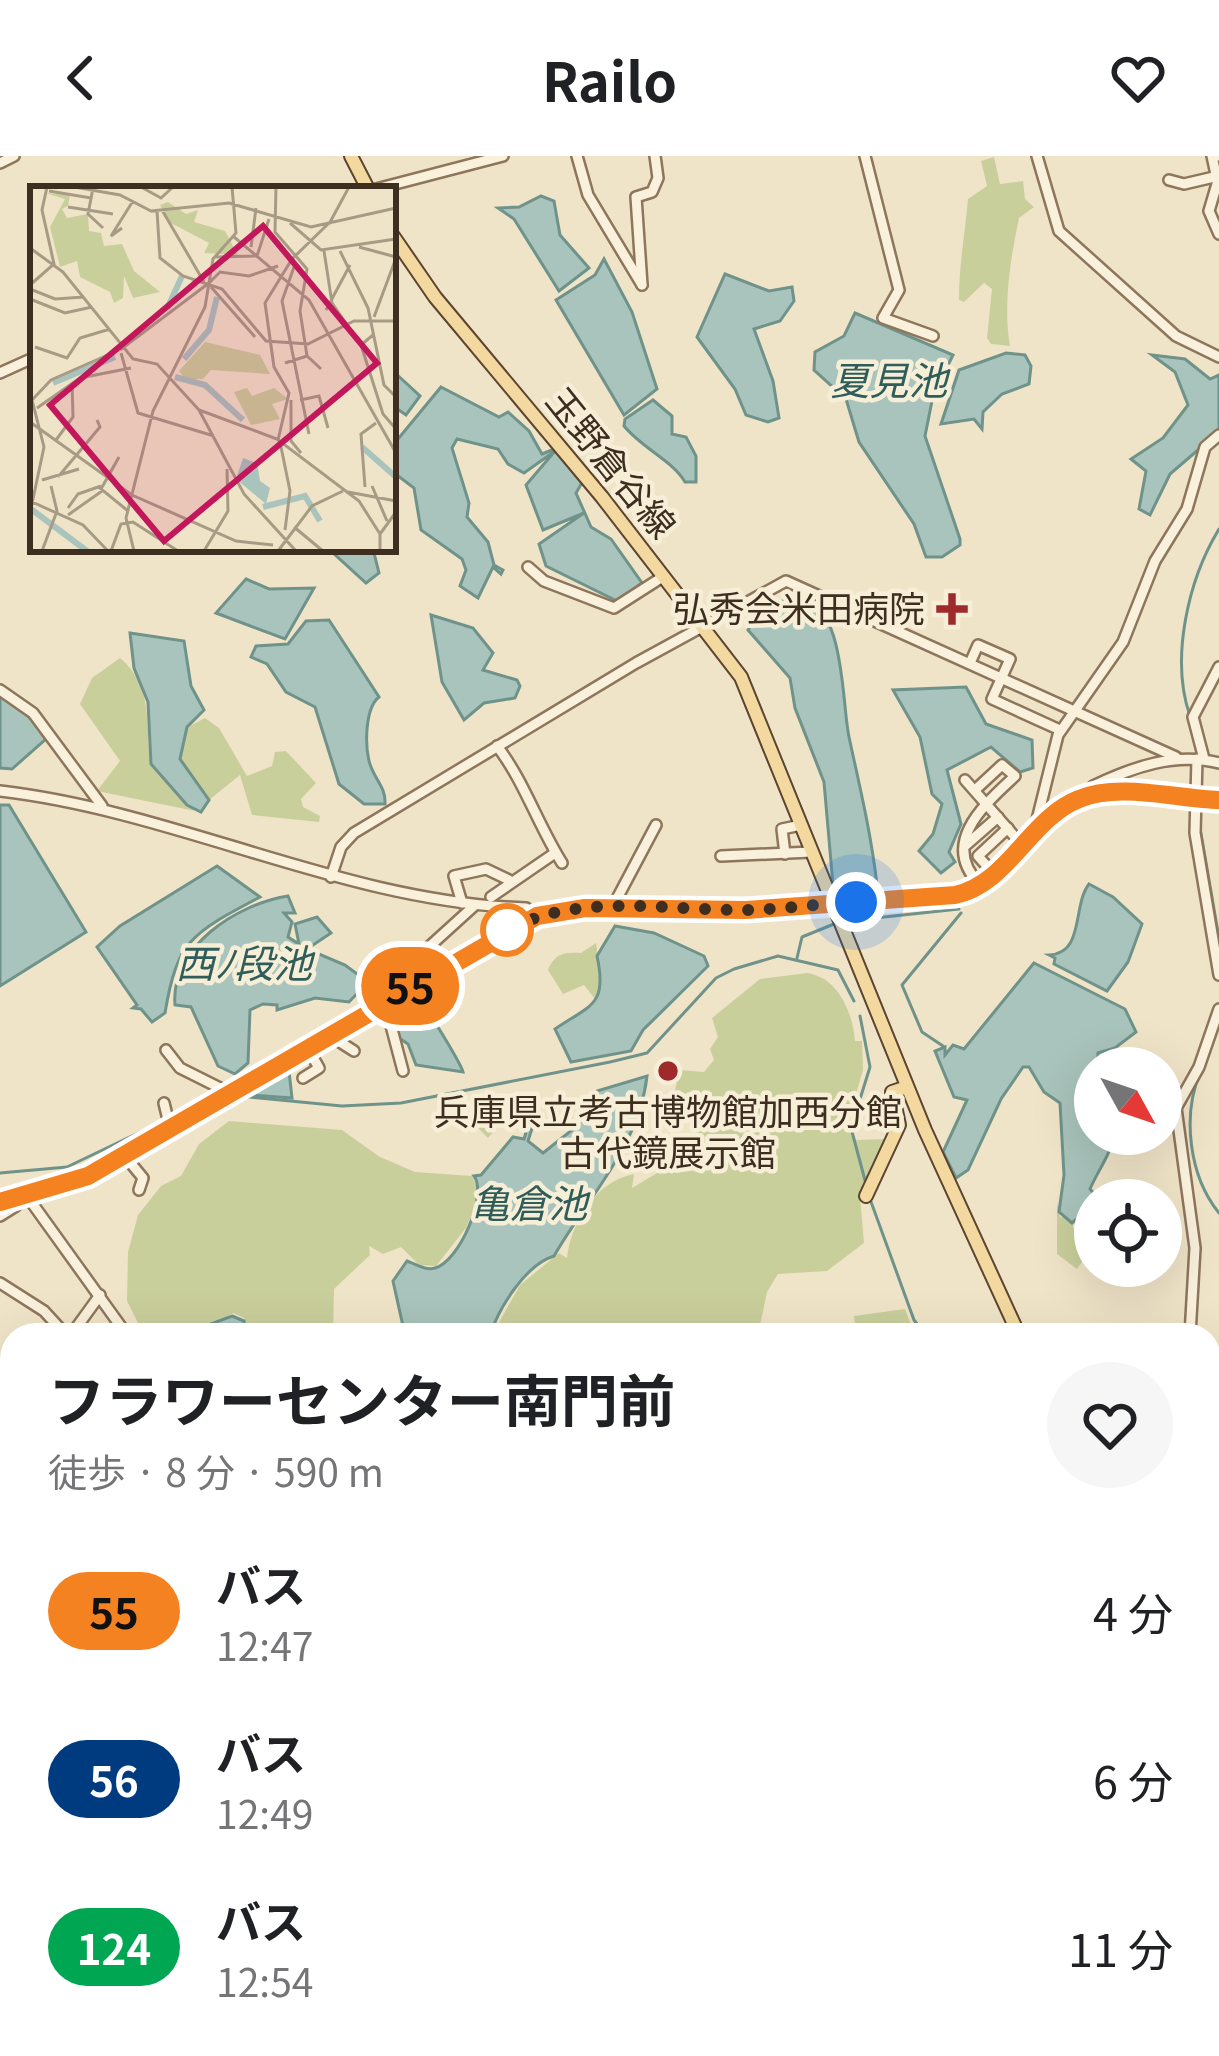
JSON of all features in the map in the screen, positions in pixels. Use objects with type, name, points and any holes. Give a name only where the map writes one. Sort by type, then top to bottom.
[{"type":"main road","points":[[351,156],[370,186]]},
{"type":"main road","name":"玉野倉谷線","points":[[396,240],[434,297],[741,677],[830,903],[1014,1323]]},
{"type":"main road","points":[[10,1198],[71,1183],[124,1155],[537,916],[612,908],[746,910],[955,895],[980,885],[1065,806],[1091,795],[1219,800]]},
{"type":"main road","points":[[866,1196],[899,1125],[892,1093],[904,1088]]},
{"type":"street","points":[[0,163],[14,156]]},
{"type":"street","points":[[384,186],[503,156]]},
{"type":"street","points":[[578,156],[588,195],[642,286],[634,210],[636,196],[652,192],[658,178],[655,156]]},
{"type":"street","points":[[865,156],[899,290],[883,318],[933,336]]},
{"type":"street","points":[[1037,156],[1059,231],[1176,336],[1219,357]]},
{"type":"street","points":[[1216,156],[1209,219],[1219,233]]},
{"type":"street","points":[[1169,180],[1184,184],[1216,178]]},
{"type":"street","points":[[0,374],[30,359]]},
{"type":"street","points":[[984,782],[974,772],[984,782],[986,803],[1028,841],[1060,730],[1123,642],[1155,561],[1186,509],[1205,447],[1219,435]]},
{"type":"street","points":[[528,567],[544,581],[614,608],[664,576]]},
{"type":"street","points":[[331,877],[349,837],[636,663],[786,581],[1176,757],[1219,763]]},
{"type":"street","points":[[970,663],[978,645],[1010,659],[992,700],[1060,730]]},
{"type":"street","points":[[1219,667],[1193,717],[1201,759],[1195,832],[1219,975]]},
{"type":"street","points":[[0,690],[33,713],[102,806]]},
{"type":"street","points":[[493,902],[509,880],[559,858],[522,795],[512,764],[497,746]]},
{"type":"street","points":[[1091,795],[1093,786],[1106,780],[1176,757]]},
{"type":"street","points":[[980,885],[969,872],[962,846],[969,819],[1016,776],[1005,765],[984,782]]},
{"type":"street","points":[[0,791],[102,806],[406,897],[468,905],[493,902],[526,908],[537,916]]},
{"type":"street","points":[[962,846],[998,817]]},
{"type":"street","points":[[612,908],[656,825]]},
{"type":"street","points":[[785,854],[782,829],[801,825]]},
{"type":"street","points":[[994,874],[978,856],[1011,827]]},
{"type":"street","points":[[721,856],[811,852]]},
{"type":"street","points":[[468,905],[454,876],[480,870],[509,880]]},
{"type":"street","points":[[480,870],[493,902]]},
{"type":"street","points":[[403,1071],[389,1018],[366,1004],[468,905]]},
{"type":"street","points":[[1191,1323],[1195,1248],[1177,1108],[1199,1067],[1219,1009]]},
{"type":"street","points":[[328,1035],[354,1051]]},
{"type":"street","points":[[279,1064],[301,1076],[319,1068],[307,1047]]},
{"type":"street","points":[[166,1050],[180,1068],[230,1093]]},
{"type":"street","points":[[164,1103],[170,1128]]},
{"type":"street","points":[[124,1155],[142,1178],[139,1190]]},
{"type":"street","points":[[0,1216],[16,1206],[10,1198]]},
{"type":"street","points":[[10,1198],[100,1295],[119,1323]]},
{"type":"street","points":[[0,1283],[56,1323]]},
{"type":"street","points":[[78,1323],[100,1295]]},
{"type":"street","points":[[38,1307],[46,1296]]},
{"type":"green space","points":[[994,157],[1000,184],[1023,181],[1025,199],[1034,207],[1019,218],[1013,251],[1007,299],[1010,346],[991,344],[987,338],[992,289],[984,283],[964,302],[959,300],[968,199],[987,186],[981,161]]},
{"type":"green space","points":[[120,658],[139,681],[143,694],[151,765],[195,811],[97,791],[120,761],[80,704],[92,678]]},
{"type":"green space","points":[[205,718],[219,728],[247,776],[272,766],[275,752],[286,751],[316,783],[301,799],[303,807],[320,816],[319,822],[252,815],[240,775],[209,800],[180,759],[188,727]]},
{"type":"green space","points":[[596,943],[602,985],[595,999],[584,985],[563,994],[548,970],[551,964],[561,955],[581,953]]},
{"type":"green space","points":[[807,973],[827,981],[847,1008],[855,1041],[862,1041],[863,1070],[847,1125],[854,1140],[888,1139],[869,1189],[860,1197],[864,1243],[827,1271],[778,1274],[767,1292],[761,1323],[499,1323],[520,1285],[559,1253],[567,1258],[580,1217],[597,1194],[634,1174],[632,1188],[694,1151],[697,1123],[674,1096],[679,1070],[704,1072],[714,1060],[710,1049],[718,1037],[712,1018],[760,979]]},
{"type":"green space","points":[[476,1098],[513,1110],[488,1138],[474,1124]]},
{"type":"green space","points":[[229,1121],[342,1130],[380,1157],[415,1172],[472,1176],[480,1194],[466,1228],[436,1266],[419,1265],[401,1247],[383,1254],[369,1246],[370,1255],[334,1289],[333,1323],[245,1323],[233,1313],[218,1323],[138,1323],[127,1301],[128,1252],[138,1215],[161,1186],[181,1176],[199,1144]]},
{"type":"green space","points":[[1057,1202],[1060,1217],[1073,1218],[1074,1267],[1057,1254]]},
{"type":"green space","points":[[905,1309],[910,1323],[855,1323],[854,1316]]},
{"type":"water","points":[[541,196],[554,201],[560,235],[589,268],[559,291],[514,219],[498,208],[519,207]]},
{"type":"water","points":[[604,259],[632,312],[657,389],[624,415],[556,300],[595,275]]},
{"type":"water","points":[[725,274],[769,291],[792,287],[794,301],[780,321],[754,329],[773,381],[779,418],[768,422],[746,415],[735,389],[697,337]]},
{"type":"water","name":"夏見池","points":[[855,313],[953,355],[933,396],[925,436],[960,539],[960,545],[942,557],[926,557],[914,524],[859,442],[846,399],[814,370],[815,352],[844,336]]},
{"type":"water","points":[[1006,353],[1025,355],[1031,366],[1029,384],[1002,394],[983,412],[982,429],[974,419],[941,424],[959,370]]},
{"type":"water","points":[[1152,355],[1185,359],[1210,379],[1219,375],[1219,432],[1170,474],[1150,515],[1139,509],[1146,471],[1131,459],[1163,438],[1188,405],[1175,372]]},
{"type":"water","points":[[396,374],[420,396],[406,415],[396,408]]},
{"type":"water","points":[[441,387],[499,417],[508,412],[529,431],[542,454],[554,449],[559,452],[583,481],[576,493],[591,527],[611,539],[642,583],[617,601],[546,566],[539,544],[584,513],[543,530],[526,485],[555,451],[524,473],[508,464],[498,449],[457,439],[452,448],[469,503],[467,517],[488,542],[494,565],[503,570],[501,574],[493,567],[478,598],[460,586],[466,570],[462,559],[421,530],[414,488],[396,474],[396,441]]},
{"type":"water","points":[[653,400],[672,416],[672,434],[686,437],[696,456],[696,482],[685,482],[624,426],[625,419]]},
{"type":"water","points":[[332,552],[374,552],[379,573],[366,583]]},
{"type":"water","points":[[246,579],[269,589],[314,588],[285,639],[216,613]]},
{"type":"water","points":[[797,593],[813,601],[833,634],[875,866],[873,890],[842,891],[833,885],[824,782],[795,708],[790,678],[748,630],[757,615]]},
{"type":"water","points":[[431,615],[473,628],[493,653],[483,670],[517,680],[520,686],[515,698],[484,703],[464,720],[442,682]]},
{"type":"water","points":[[329,620],[379,697],[369,718],[367,745],[385,804],[364,804],[339,784],[315,707],[286,692],[267,664],[251,657],[256,646],[288,644],[306,621]]},
{"type":"water","points":[[130,633],[184,641],[191,686],[204,710],[187,727],[180,759],[209,800],[201,812],[187,805],[151,764],[148,702],[134,668]]},
{"type":"water","points":[[966,687],[986,724],[1032,740],[1033,768],[1020,772],[991,747],[947,770],[961,824],[949,852],[955,862],[941,873],[919,851],[933,834],[942,804],[932,794],[920,737],[893,690]]},
{"type":"water","points":[[0,696],[24,711],[47,738],[12,769],[0,768]]},
{"type":"water","points":[[0,805],[9,805],[86,932],[0,986]]},
{"type":"water","points":[[217,866],[260,897],[192,941],[175,969],[165,1013],[152,1022],[141,1009],[133,1008],[137,1005],[97,947],[120,926]]},
{"type":"water","points":[[1089,884],[1113,897],[1142,924],[1128,962],[1107,991],[1054,964],[1055,958],[1049,955],[1068,946]]},
{"type":"water","name":"西ﾉ段池","points":[[288,896],[295,913],[284,913],[292,922],[288,937],[299,944],[295,924],[317,917],[331,933],[307,949],[345,965],[368,982],[349,1002],[315,998],[277,1010],[277,1005],[263,1004],[250,1010],[248,1063],[235,1074],[218,1066],[191,1007],[175,1005],[176,984],[183,965],[210,932],[248,908]]},
{"type":"water","points":[[615,926],[654,933],[704,956],[708,966],[643,1030],[631,1051],[571,1062],[555,1029],[587,1009],[598,995],[597,956]]},
{"type":"water","points":[[1034,963],[1125,1009],[1136,1032],[1116,1047],[1074,1047],[1074,1155],[1107,1155],[1095,1179],[1074,1179],[1072,1223],[1059,1212],[1064,1175],[1060,1103],[1044,1092],[1029,1067],[1023,1067],[1001,1099],[968,1170],[956,1178],[943,1152],[967,1100],[954,1097],[935,1051],[945,1047],[945,1055],[953,1045],[964,1049]]},
{"type":"water","points":[[420,1001],[463,1072],[416,1065],[408,1044],[396,1036],[394,1027]]},
{"type":"water","points":[[289,1071],[292,1098],[238,1094]]},
{"type":"water","name":"亀倉池","points":[[647,1076],[623,1149],[554,1256],[533,1268],[514,1289],[495,1323],[402,1323],[393,1281],[407,1261],[432,1269],[453,1254],[474,1212],[474,1176],[481,1175],[513,1137],[524,1139],[530,1119],[526,1104],[534,1122],[528,1141],[543,1153],[572,1130],[597,1091]]},
{"type":"water","points":[[232,1316],[244,1321],[244,1323],[213,1323]]},
{"type":"waterway","points":[[1190,716],[1182,670],[1185,620],[1199,572],[1219,529]]},
{"type":"waterway","points":[[1199,822],[1219,938]]},
{"type":"waterway","points":[[847,921],[959,909]]},
{"type":"waterway","points":[[943,1046],[922,1032],[902,985],[961,913]]},
{"type":"waterway","points":[[797,958],[802,937],[834,924]]},
{"type":"waterway","points":[[238,1096],[342,1106],[401,1103],[647,1053],[716,978],[778,956],[838,970],[854,1001]]},
{"type":"waterway","points":[[860,1016],[870,1067],[851,1128],[866,1184]]},
{"type":"waterway","points":[[1200,1073],[1191,1108],[1192,1145],[1201,1182],[1219,1213]]},
{"type":"waterway","points":[[172,1117],[207,1101]]},
{"type":"waterway","points":[[0,1173],[67,1167],[163,1121]]},
{"type":"waterway","points":[[870,1199],[916,1323]]},
{"type":"bus line","name":"55","points":[[0,1202],[88,1176],[537,916],[585,908],[746,910],[955,895],[980,885],[1077,799],[1116,793],[1219,800]]},
{"type":"place","name":"弘秀会米田病院","points":[[952,609]]},
{"type":"place","name":"兵庫県立考古博物館加西分館 古代鏡展示館","points":[[668,1071]]},
{"type":"route","points":[[507,930],[501,934],[537,916],[574,908],[746,910],[856,902]]}]
